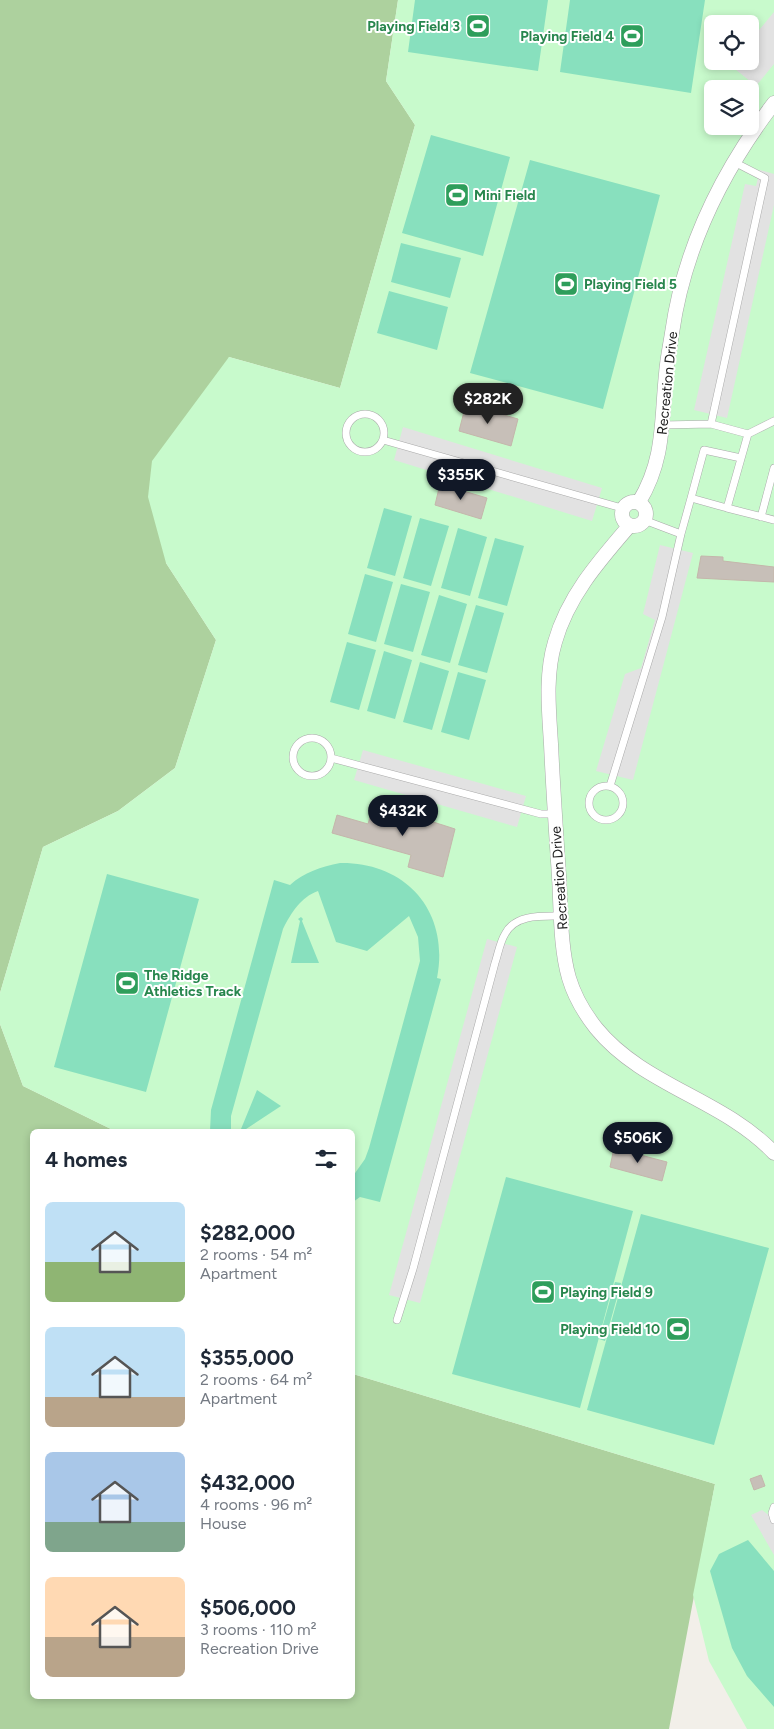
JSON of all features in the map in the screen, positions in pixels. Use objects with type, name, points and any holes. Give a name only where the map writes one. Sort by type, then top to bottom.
[{"type":"street","name":"Recreation Drive","points":[[639,502],[650,485],[656,466],[663,425],[666,374],[672,329],[681,287],[696,242],[712,202],[734,162],[750,135],[774,103]]},
{"type":"street","points":[[630,502],[639,502],[646,510],[644,520],[638,525],[630,525],[622,518],[622,508],[630,502]]},
{"type":"street","name":"Recreation Drive","points":[[630,525],[593,569],[575,595],[554,643],[550,672],[549,704],[555,814],[564,950],[569,978],[579,1002],[594,1026],[612,1047],[633,1063],[739,1123],[761,1139],[774,1153]]},
{"type":"lane","points":[[711,424],[764,178],[734,162]]},
{"type":"lane","points":[[360,415],[372,415],[381,423],[384,434],[383,440],[370,452],[358,451],[349,444],[346,432],[347,426],[350,421],[360,415]]},
{"type":"lane","points":[[663,425],[711,424],[748,434],[774,421]]},
{"type":"lane","points":[[727,508],[748,434]]},
{"type":"lane","points":[[383,440],[622,508]]},
{"type":"lane","points":[[610,786],[662,617],[680,534],[704,450],[741,458]]},
{"type":"lane","points":[[761,517],[774,468]]},
{"type":"lane","points":[[691,498],[774,520]]},
{"type":"lane","points":[[644,520],[680,534]]},
{"type":"lane","points":[[313,738],[319,739],[328,747],[331,758],[327,769],[323,773],[311,776],[305,775],[296,768],[293,756],[297,745],[302,741],[313,738]]},
{"type":"lane","points":[[331,758],[541,814],[555,814]]},
{"type":"lane","points":[[602,786],[610,786],[622,796],[624,803],[622,811],[617,817],[610,820],[602,820],[595,817],[590,811],[588,803],[590,796],[595,790],[602,786]]},
{"type":"lane","points":[[398,1320],[504,934],[513,923],[526,918],[562,916]]},
{"type":"lane","points":[[774,1507],[772,1513],[774,1520]]},
{"type":"green space","points":[[0,0],[398,0],[386,81],[415,125],[340,388],[229,357],[166,563],[216,640],[175,768],[118,811],[43,847],[0,993]]},
{"type":"green space","points":[[398,0],[774,0],[774,1729],[747,1729],[709,1661],[693,1595],[715,1484],[355,1375],[355,1129],[111,1129],[23,1086],[0,1024],[0,993],[43,847],[118,811],[175,768],[216,640],[166,563],[148,497],[152,461],[229,357],[340,388],[415,125],[386,81]]},
{"type":"green space","name":"Playing Field 3","points":[[415,0],[548,0],[538,71],[408,52]]},
{"type":"green space","name":"Playing Field 4","points":[[570,0],[705,0],[691,93],[560,72]]},
{"type":"green space","name":"Mini Field","points":[[431,135],[510,157],[483,256],[402,233]]},
{"type":"green space","name":"Playing Field 5","points":[[530,160],[660,195],[603,409],[470,373]]},
{"type":"green space","points":[[401,243],[461,258],[450,298],[391,282]]},
{"type":"green space","points":[[389,291],[448,307],[437,350],[377,333]]},
{"type":"green space","points":[[384,508],[412,516],[395,576],[367,568]]},
{"type":"green space","points":[[420,518],[449,526],[431,586],[403,578]]},
{"type":"green space","points":[[458,528],[487,537],[470,596],[441,588]]},
{"type":"green space","points":[[495,538],[524,546],[507,606],[478,598]]},
{"type":"green space","points":[[365,574],[393,582],[376,642],[348,634]]},
{"type":"green space","points":[[401,584],[430,592],[413,652],[384,644]]},
{"type":"green space","points":[[439,595],[467,604],[450,663],[421,655]]},
{"type":"green space","points":[[476,605],[504,613],[487,673],[458,665]]},
{"type":"green space","points":[[347,642],[376,650],[359,710],[330,702]]},
{"type":"green space","points":[[384,651],[412,660],[395,719],[367,711]]},
{"type":"green space","points":[[420,662],[449,671],[432,730],[403,722]]},
{"type":"green space","points":[[458,672],[486,680],[469,740],[441,732]]},
{"type":"green space","points":[[340,863],[364,865],[385,871],[403,881],[418,895],[429,912],[437,932],[439,954],[437,978],[441,979],[380,1202],[360,1197],[355,1201],[355,1173],[365,1159],[369,1148],[420,961],[418,937],[409,916],[367,951],[336,942],[318,891],[302,901],[283,929],[231,1116],[231,1129],[210,1129],[211,1110],[274,880],[290,885],[301,877],[326,866]]},
{"type":"green space","name":"The Ridge Athletics Track","points":[[107,874],[199,899],[146,1092],[54,1067]]},
{"type":"green space","points":[[301,917],[319,963],[291,963],[300,921],[298,919]]},
{"type":"green space","points":[[0,1024],[23,1086],[111,1129],[30,1129],[30,1699],[355,1699],[355,1375],[715,1484],[669,1729],[0,1729]]},
{"type":"green space","points":[[257,1090],[281,1106],[246,1129],[241,1129]]},
{"type":"green space","name":"Playing Field 9","points":[[506,1177],[633,1211],[580,1408],[452,1374]]},
{"type":"green space","name":"Playing Field 10","points":[[641,1214],[769,1248],[714,1445],[587,1410]]},
{"type":"green space","points":[[615,1282],[621,1283],[605,1341],[599,1339]]},
{"type":"green space","points":[[748,1540],[774,1571],[774,1707],[747,1676],[732,1648],[710,1571],[719,1554]]},
{"type":"shaded area","points":[[774,12],[774,64],[759,82],[759,80],[749,80],[736,70],[759,70],[759,30]]},
{"type":"shaded area","points":[[760,170],[774,174],[774,205],[727,418],[694,410],[745,184],[756,186]]},
{"type":"shaded area","points":[[403,427],[602,488],[592,521],[394,460]]},
{"type":"shaded area","points":[[660,545],[693,553],[633,780],[596,771],[625,674],[641,668],[655,620],[643,614]]},
{"type":"shaded area","points":[[363,750],[526,796],[517,827],[354,780]]},
{"type":"shaded area","points":[[487,939],[517,947],[420,1303],[389,1295]]},
{"type":"shaded area","points":[[762,1510],[774,1519],[774,1555],[751,1515]]},
{"type":"building","points":[[466,404],[518,419],[511,446],[459,431]]},
{"type":"building","points":[[440,484],[487,498],[481,519],[435,505]]},
{"type":"building","points":[[701,556],[723,557],[723,561],[774,567],[774,582],[697,578]]},
{"type":"building","points":[[374,803],[455,829],[443,877],[408,867],[411,855],[332,833],[337,815],[368,824]]},
{"type":"building","points":[[614,1148],[667,1162],[662,1181],[610,1167]]},
{"type":"building","points":[[761,1475],[765,1486],[754,1490],[750,1479]]},
{"type":"place","name":"Playing Field 3","points":[[478,26]]},
{"type":"place","name":"Playing Field 4","points":[[632,36]]},
{"type":"place","name":"Mini Field","points":[[457,195]]},
{"type":"place","name":"Playing Field 5","points":[[566,284]]},
{"type":"place","name":"The Ridge Athletics Track","points":[[127,983]]},
{"type":"place","name":"Playing Field 9","points":[[543,1292]]},
{"type":"place","name":"Playing Field 10","points":[[678,1329]]}]
